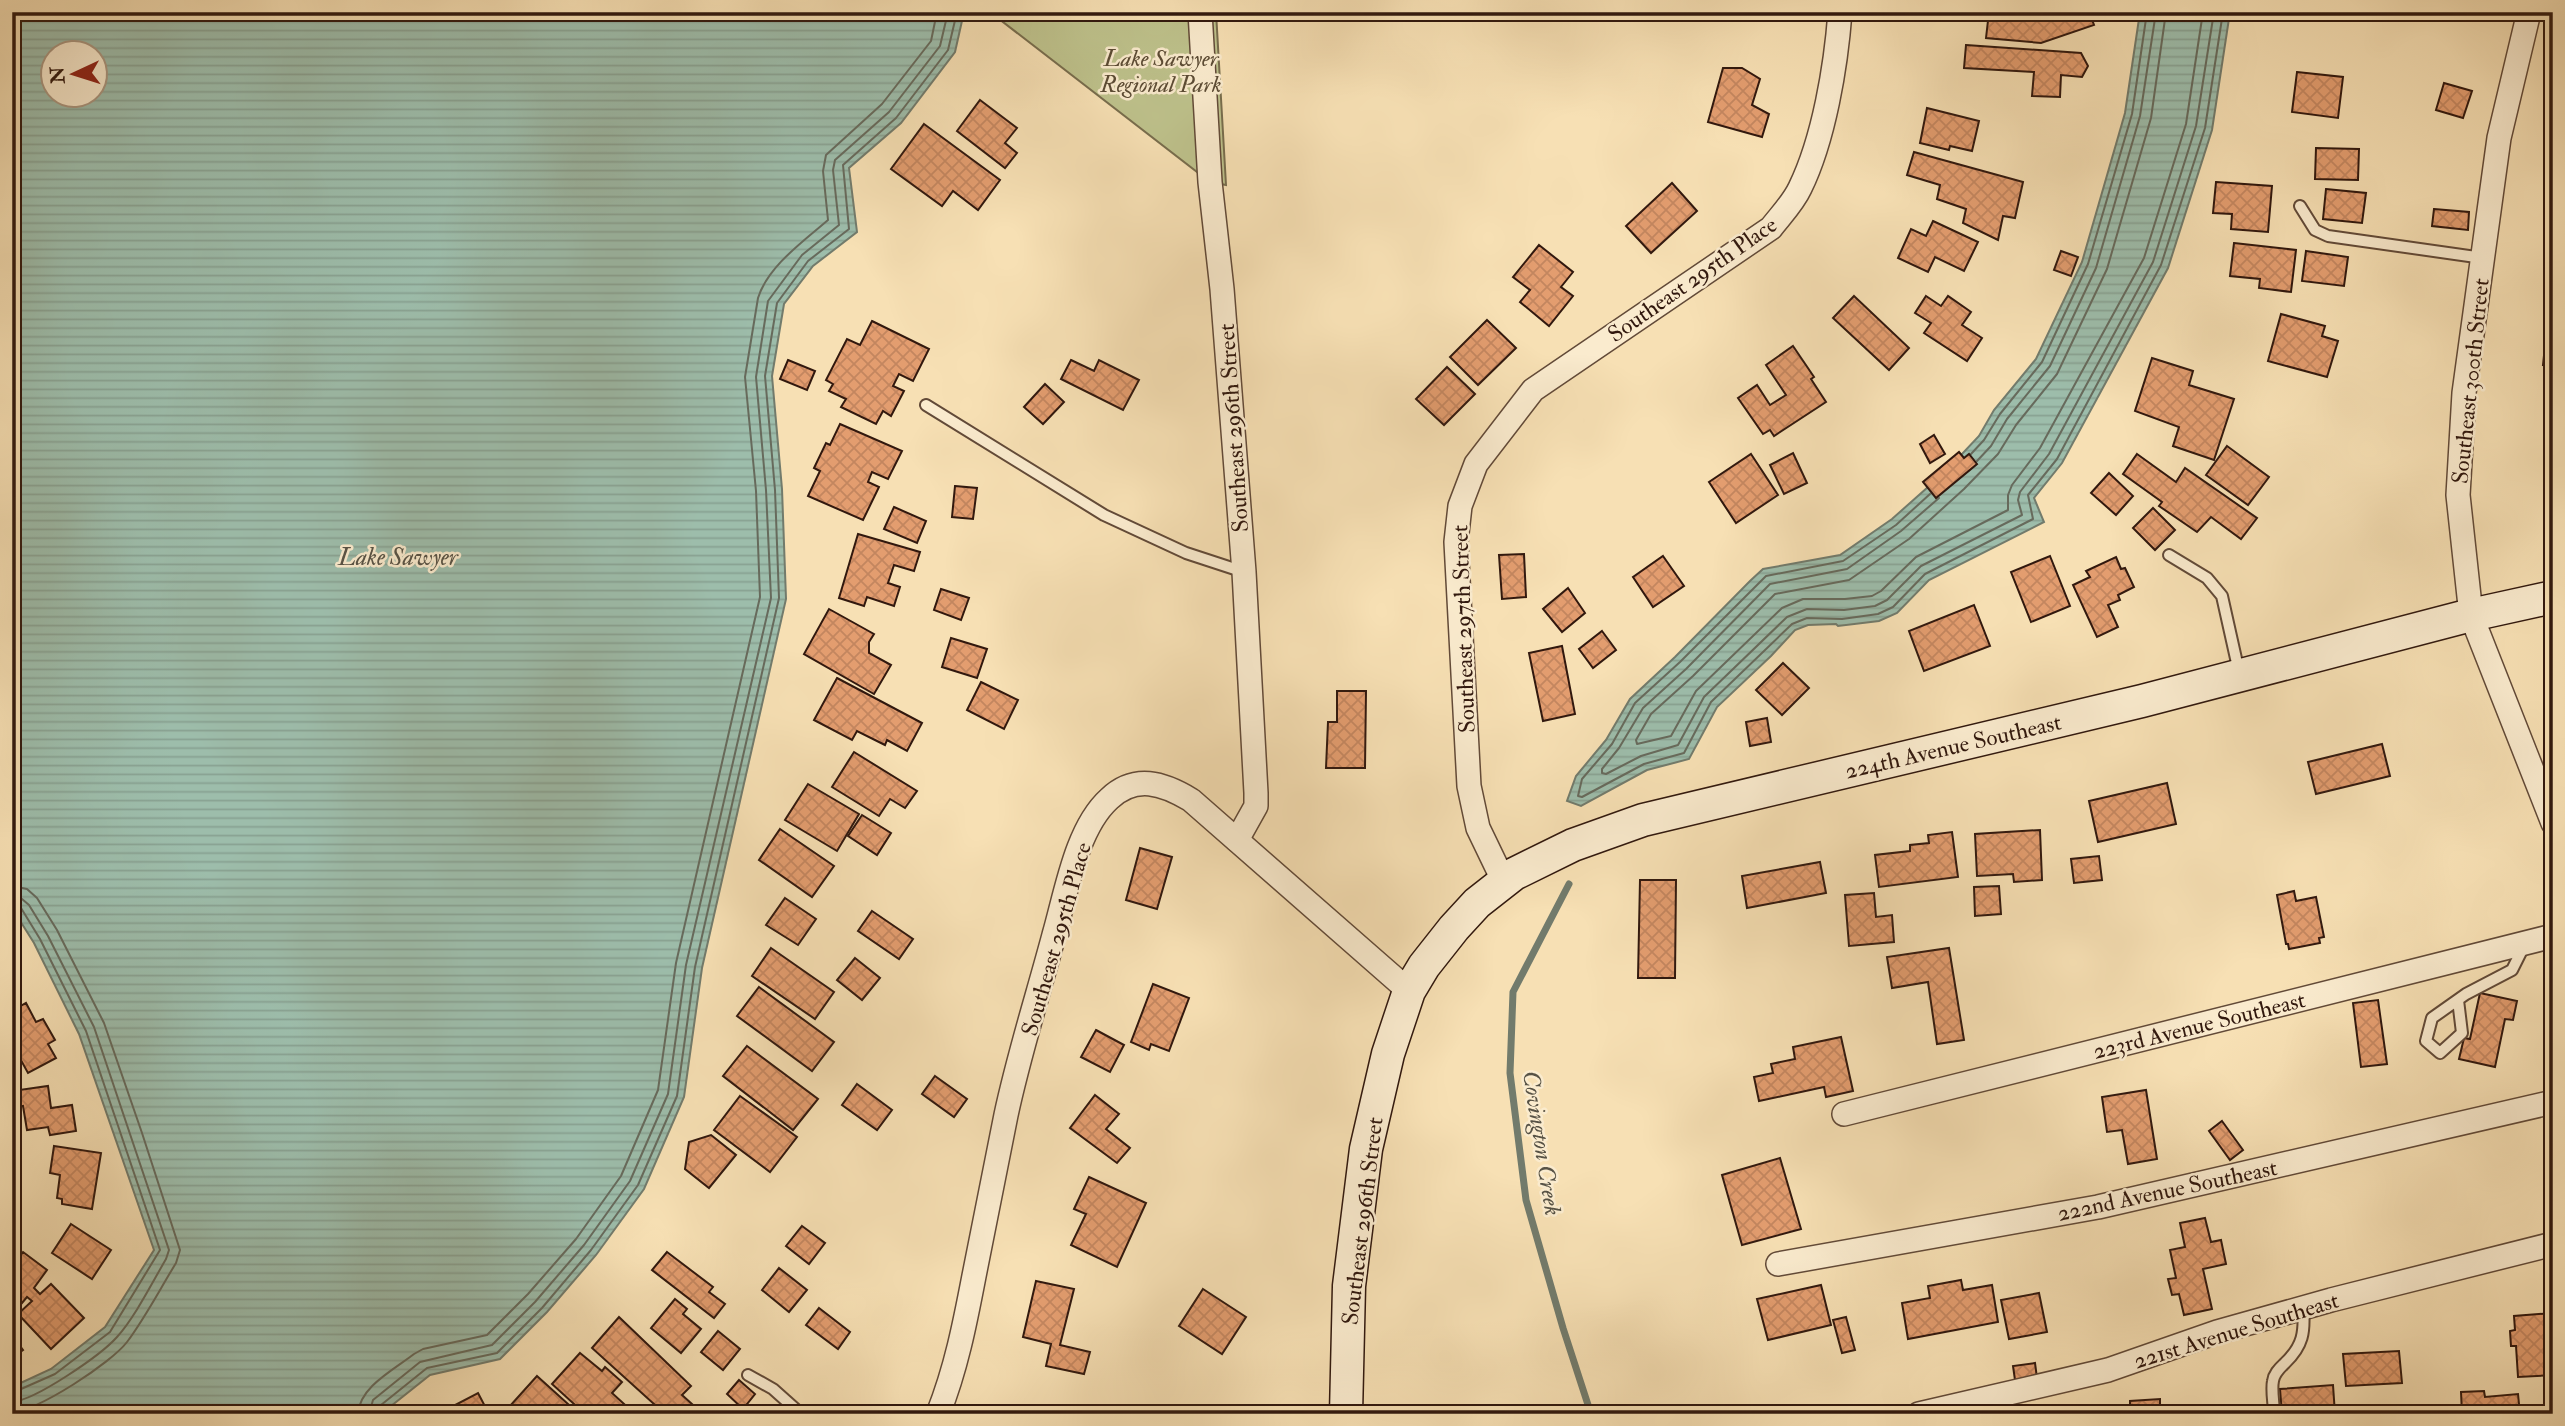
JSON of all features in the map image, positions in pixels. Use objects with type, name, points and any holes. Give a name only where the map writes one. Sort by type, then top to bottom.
[{"type":"street","name":"Southeast 296th Street","points":[[1200,12],[1210,182],[1222,289],[1244,572],[1256,806],[1237,840]]},
{"type":"street","name":"Southeast 295th Place","points":[[1533,390],[1771,228],[1800,188],[1818,141],[1838,45],[1840,12]]},
{"type":"street","name":"Southeast 300th Street","points":[[2529,12],[2499,138],[2464,393],[2458,495],[2472,615],[2553,823]]},
{"type":"street","name":"Southeast 297th Street","points":[[1504,882],[1478,828],[1469,786],[1456,542],[1460,506],[1476,464],[1533,390]]},
{"type":"street","name":"224th Avenue Southeast","points":[[1409,992],[1424,966],[1477,903],[1514,874],[1573,845],[1643,820],[2553,597]]},
{"type":"street","name":"Southeast 295th Place","points":[[938,1414],[958,1354],[1007,1108],[1074,864],[1090,823],[1109,799],[1142,782],[1171,788],[1191,800],[1409,992]]},
{"type":"street","name":"223rd Avenue Southeast","points":[[1844,1114],[2553,936]]},
{"type":"street","name":"Southeast 296th Street","points":[[1346,1414],[1349,1286],[1366,1149],[1388,1054],[1409,992]]},
{"type":"street","name":"222nd Avenue Southeast","points":[[1778,1264],[2098,1207],[2553,1102]]},
{"type":"street","name":"221st Avenue Southeast","points":[[1919,1414],[2108,1370],[2217,1332],[2553,1244]]},
{"type":"lane","points":[[2300,206],[2315,230],[2328,236],[2483,258]]},
{"type":"lane","points":[[926,405],[1104,515],[1186,552],[1244,572]]},
{"type":"lane","points":[[2169,555],[2207,578],[2222,596],[2240,675]]},
{"type":"lane","points":[[2458,1000],[2462,1033],[2440,1053],[2426,1041],[2432,1018],[2458,1000],[2512,970],[2525,943]]},
{"type":"lane","points":[[2274,1414],[2273,1381],[2278,1370],[2298,1350],[2302,1341],[2305,1329],[2303,1308]]},
{"type":"lane","points":[[748,1375],[773,1389],[801,1414]]},
{"type":"green space","name":"Lake Sawyer Regional Park","points":[[990,12],[1216,12],[1226,185],[1210,182]]},
{"type":"water","name":"Lake Sawyer","points":[[12,12],[964,12],[955,52],[901,123],[849,168],[857,232],[813,266],[784,304],[772,376],[782,489],[786,599],[702,968],[684,1097],[644,1189],[596,1255],[547,1312],[500,1359],[430,1375],[381,1414],[12,1414],[12,1387],[51,1369],[105,1327],[154,1250],[79,1034],[34,943],[12,908]]},
{"type":"water","points":[[2140,12],[2230,12],[2212,130],[2168,268],[2062,463],[2034,498],[2044,522],[1929,580],[1897,613],[1879,621],[1838,626],[1808,625],[1795,630],[1717,707],[1689,759],[1647,770],[1581,806],[1567,801],[1576,776],[1606,740],[1630,699],[1750,581],[1763,569],[1840,555],[1892,519],[1946,471],[1979,436],[1994,410],[2036,359],[2082,262],[2125,113]]},
{"type":"building","points":[[1989,12],[2089,12],[2094,25],[2041,43],[1986,38]]},
{"type":"building","points":[[2286,12],[2331,12],[2329,20]]},
{"type":"building","points":[[1966,45],[2081,53],[2088,66],[2082,77],[2061,75],[2060,97],[2032,96],[2034,72],[1964,68]]},
{"type":"building","points":[[1723,68],[1742,68],[1760,79],[1752,105],[1769,114],[1762,137],[1708,122]]},
{"type":"building","points":[[2297,72],[2343,77],[2338,118],[2292,112]]},
{"type":"building","points":[[2444,83],[2472,91],[2463,118],[2436,110]]},
{"type":"building","points":[[980,100],[1017,128],[1005,143],[1017,153],[1005,168],[957,131]]},
{"type":"building","points":[[1927,108],[1979,121],[1972,151],[1950,146],[1949,150],[1920,143]]},
{"type":"building","points":[[924,124],[1000,180],[978,210],[953,191],[942,206],[891,169]]},
{"type":"building","points":[[2316,148],[2359,149],[2358,180],[2315,179]]},
{"type":"building","points":[[1914,152],[2023,182],[2015,218],[2003,216],[1998,240],[1963,223],[1966,209],[1937,199],[1940,185],[1907,175]]},
{"type":"building","points":[[2216,182],[2272,186],[2268,232],[2231,229],[2232,214],[2213,213]]},
{"type":"building","points":[[1672,183],[1697,211],[1651,253],[1626,226]]},
{"type":"building","points":[[2326,189],[2366,193],[2362,223],[2323,219]]},
{"type":"building","points":[[2434,209],[2469,212],[2468,230],[2432,226]]},
{"type":"building","points":[[1933,221],[1978,242],[1964,271],[1935,257],[1928,272],[1898,258],[1911,229],[1926,236]]},
{"type":"building","points":[[2234,243],[2296,250],[2291,292],[2259,288],[2260,279],[2230,276]]},
{"type":"building","points":[[1539,245],[1573,272],[1561,287],[1573,296],[1549,326],[1520,302],[1530,290],[1513,277]]},
{"type":"building","points":[[2061,251],[2078,257],[2071,276],[2054,270]]},
{"type":"building","points":[[2306,251],[2348,257],[2344,286],[2302,281]]},
{"type":"building","points":[[2553,288],[2553,366],[2543,365]]},
{"type":"building","points":[[1854,296],[1909,348],[1889,370],[1833,318]]},
{"type":"building","points":[[1926,296],[1941,306],[1948,296],[1971,312],[1962,325],[1982,338],[1967,361],[1924,333],[1931,323],[1915,313]]},
{"type":"building","points":[[2281,314],[2325,326],[2322,336],[2338,341],[2327,377],[2268,361]]},
{"type":"building","points":[[1487,320],[1516,348],[1478,385],[1450,357]]},
{"type":"building","points":[[872,321],[929,349],[913,381],[899,374],[893,386],[904,391],[891,416],[883,411],[876,424],[841,407],[846,399],[829,391],[833,384],[826,380],[847,339],[860,345]]},
{"type":"building","points":[[1793,346],[1814,377],[1811,379],[1826,402],[1774,436],[1770,430],[1763,434],[1738,398],[1757,385],[1770,405],[1786,395],[1766,365]]},
{"type":"building","points":[[2152,358],[2193,371],[2189,385],[2234,399],[2214,460],[2173,446],[2179,427],[2135,411]]},
{"type":"building","points":[[788,360],[815,371],[807,390],[780,379]]},
{"type":"building","points":[[1071,360],[1094,371],[1099,360],[1139,380],[1123,410],[1061,379]]},
{"type":"building","points":[[1447,367],[1475,394],[1444,425],[1416,399]]},
{"type":"building","points":[[1045,384],[1064,402],[1043,424],[1024,407]]},
{"type":"building","points":[[840,424],[902,451],[888,479],[872,472],[868,482],[879,487],[863,520],[808,496],[820,471],[814,468],[826,443],[830,445]]},
{"type":"building","points":[[1934,435],[1945,454],[1930,463],[1920,444]]},
{"type":"building","points":[[2227,446],[2269,477],[2248,505],[2206,475]]},
{"type":"building","points":[[1959,452],[1964,458],[1969,454],[1977,464],[1936,498],[1923,482]]},
{"type":"building","points":[[1793,453],[1807,483],[1784,494],[1770,465]]},
{"type":"building","points":[[1751,454],[1778,495],[1736,523],[1709,482]]},
{"type":"building","points":[[2137,454],[2176,482],[2185,468],[2257,518],[2241,539],[2211,517],[2197,532],[2159,506],[2162,502],[2123,474]]},
{"type":"building","points":[[2109,473],[2133,496],[2116,515],[2091,493]]},
{"type":"building","points":[[955,486],[977,488],[973,519],[952,517]]},
{"type":"building","points":[[894,507],[926,521],[917,543],[884,529]]},
{"type":"building","points":[[2153,508],[2175,530],[2155,550],[2133,528]]},
{"type":"building","points":[[858,534],[920,552],[914,571],[894,565],[888,583],[900,587],[894,606],[867,597],[864,606],[839,598]]},
{"type":"building","points":[[1524,554],[1526,597],[1502,599],[1499,555]]},
{"type":"building","points":[[1663,556],[1684,586],[1653,607],[1633,577]]},
{"type":"building","points":[[2050,556],[2070,606],[2031,622],[2011,572]]},
{"type":"building","points":[[2116,557],[2134,587],[2118,595],[2120,600],[2108,605],[2118,627],[2097,637],[2073,585],[2090,577],[2086,571]]},
{"type":"building","points":[[1568,588],[1585,613],[1562,632],[1543,609]]},
{"type":"building","points":[[941,589],[969,598],[961,620],[934,610]]},
{"type":"building","points":[[1974,605],[1990,646],[1924,671],[1909,631]]},
{"type":"building","points":[[829,609],[874,634],[869,642],[869,653],[891,665],[874,694],[804,654]]},
{"type":"building","points":[[1602,631],[1616,650],[1593,668],[1579,649]]},
{"type":"building","points":[[951,638],[987,649],[977,678],[942,667]]},
{"type":"building","points":[[1562,646],[1575,714],[1543,721],[1529,653]]},
{"type":"building","points":[[2553,661],[2553,691],[2546,662]]},
{"type":"building","points":[[1783,663],[1809,688],[1782,715],[1756,690]]},
{"type":"building","points":[[837,678],[922,723],[907,751],[887,740],[885,745],[857,731],[852,740],[814,720]]},
{"type":"building","points":[[981,682],[1018,700],[1004,729],[967,710]]},
{"type":"building","points":[[1337,691],[1366,691],[1365,768],[1326,768],[1328,722],[1337,722]]},
{"type":"building","points":[[1767,718],[1771,742],[1750,746],[1746,722]]},
{"type":"building","points":[[2382,744],[2390,776],[2316,794],[2308,762]]},
{"type":"building","points":[[854,752],[917,791],[905,808],[890,799],[879,816],[832,787]]},
{"type":"building","points":[[2167,783],[2176,824],[2098,842],[2089,801]]},
{"type":"building","points":[[808,784],[859,814],[837,851],[785,820]]},
{"type":"building","points":[[862,815],[891,833],[877,855],[848,836]]},
{"type":"building","points":[[780,829],[834,866],[812,897],[759,860]]},
{"type":"building","points":[[2040,830],[2042,880],[2014,882],[2013,874],[1977,876],[1975,834]]},
{"type":"building","points":[[1952,832],[1958,877],[1879,887],[1875,855],[1910,851],[1910,845],[1929,843],[1928,835]]},
{"type":"building","points":[[1140,848],[1172,857],[1157,909],[1126,900]]},
{"type":"building","points":[[2099,856],[2102,880],[2074,883],[2071,859]]},
{"type":"building","points":[[1820,862],[1826,893],[1747,908],[1742,876]]},
{"type":"building","points":[[1640,880],[1676,880],[1675,978],[1638,978]]},
{"type":"building","points":[[1999,886],[2001,914],[1975,916],[1974,887]]},
{"type":"building","points":[[2294,891],[2296,901],[2316,897],[2324,937],[2319,938],[2320,943],[2289,949],[2277,895]]},
{"type":"building","points":[[1874,893],[1876,917],[1892,915],[1894,942],[1849,946],[1845,895]]},
{"type":"building","points":[[785,898],[816,919],[798,945],[766,925]]},
{"type":"building","points":[[872,911],[913,939],[899,959],[858,931]]},
{"type":"building","points":[[771,948],[834,992],[815,1019],[752,976]]},
{"type":"building","points":[[1949,948],[1964,1040],[1937,1044],[1928,982],[1892,988],[1887,957]]},
{"type":"building","points":[[855,958],[880,978],[862,1000],[837,980]]},
{"type":"building","points":[[1153,984],[1189,998],[1169,1051],[1151,1044],[1149,1050],[1131,1042]]},
{"type":"building","points":[[759,987],[834,1042],[812,1071],[737,1016]]},
{"type":"building","points":[[2480,993],[2517,1001],[2513,1020],[2505,1019],[2495,1067],[2459,1059],[2464,1038],[2470,1039]]},
{"type":"building","points":[[2378,1000],[2387,1064],[2361,1067],[2353,1003]]},
{"type":"building","points":[[26,1003],[36,1022],[43,1019],[55,1040],[48,1044],[56,1058],[28,1073],[12,1044],[12,1011]]},
{"type":"building","points":[[1096,1030],[1124,1045],[1110,1072],[1081,1057]]},
{"type":"building","points":[[1841,1037],[1853,1091],[1826,1097],[1824,1087],[1759,1101],[1754,1077],[1773,1073],[1771,1064],[1795,1059],[1793,1047]]},
{"type":"building","points":[[747,1046],[818,1099],[793,1130],[723,1076]]},
{"type":"building","points":[[935,1076],[967,1099],[954,1117],[922,1094]]},
{"type":"building","points":[[857,1084],[892,1110],[877,1130],[842,1105]]},
{"type":"building","points":[[48,1086],[51,1108],[72,1105],[76,1131],[50,1135],[48,1127],[27,1130],[23,1106],[12,1108],[12,1091]]},
{"type":"building","points":[[2146,1090],[2157,1159],[2128,1164],[2122,1130],[2107,1132],[2102,1097]]},
{"type":"building","points":[[1095,1095],[1119,1114],[1106,1129],[1130,1148],[1117,1163],[1070,1128]]},
{"type":"building","points":[[740,1096],[797,1137],[770,1172],[714,1130]]},
{"type":"building","points":[[2222,1121],[2243,1150],[2230,1160],[2209,1131]]},
{"type":"building","points":[[711,1135],[736,1155],[709,1188],[685,1169],[689,1142]]},
{"type":"building","points":[[54,1146],[101,1153],[92,1209],[62,1204],[62,1199],[57,1198],[60,1175],[50,1173]]},
{"type":"building","points":[[1780,1158],[1801,1229],[1742,1245],[1722,1175]]},
{"type":"building","points":[[1089,1177],[1146,1203],[1117,1267],[1071,1245],[1086,1214],[1074,1209]]},
{"type":"building","points":[[2205,1218],[2211,1242],[2221,1240],[2226,1264],[2203,1269],[2212,1309],[2184,1315],[2179,1294],[2172,1295],[2168,1279],[2176,1278],[2170,1250],[2185,1247],[2180,1223]]},
{"type":"building","points":[[71,1224],[111,1250],[92,1279],[52,1253]]},
{"type":"building","points":[[802,1226],[825,1243],[809,1264],[786,1246]]},
{"type":"building","points":[[23,1252],[47,1270],[34,1288],[40,1294],[51,1284],[84,1318],[51,1349],[18,1314],[32,1301],[27,1297],[12,1315],[12,1265]]},
{"type":"building","points":[[667,1252],[713,1287],[709,1292],[725,1304],[714,1318],[652,1270]]},
{"type":"building","points":[[779,1268],[807,1290],[789,1312],[762,1290]]},
{"type":"building","points":[[1961,1280],[1963,1290],[1992,1285],[1998,1322],[1908,1339],[1902,1303],[1930,1298],[1928,1286]]},
{"type":"building","points":[[1036,1281],[1074,1289],[1060,1345],[1090,1352],[1084,1374],[1046,1366],[1051,1344],[1023,1337]]},
{"type":"building","points":[[1821,1285],[1831,1325],[1768,1340],[1757,1299]]},
{"type":"building","points":[[1203,1289],[1246,1317],[1222,1354],[1179,1326]]},
{"type":"building","points":[[2039,1293],[2047,1332],[2009,1339],[2001,1300]]},
{"type":"building","points":[[675,1299],[687,1309],[683,1314],[701,1329],[681,1353],[651,1328]]},
{"type":"building","points":[[819,1308],[850,1332],[838,1349],[806,1325]]},
{"type":"building","points":[[2553,1313],[2553,1375],[2518,1377],[2516,1346],[2511,1346],[2510,1331],[2515,1330],[2514,1316]]},
{"type":"building","points":[[619,1317],[691,1386],[682,1395],[703,1414],[665,1414],[592,1348]]},
{"type":"building","points":[[1846,1317],[1855,1350],[1842,1353],[1833,1320]]},
{"type":"building","points":[[718,1331],[740,1349],[723,1370],[701,1352]]},
{"type":"building","points":[[12,1335],[23,1350],[12,1358]]},
{"type":"building","points":[[2399,1351],[2402,1383],[2346,1386],[2343,1354]]},
{"type":"building","points":[[580,1353],[602,1371],[605,1367],[622,1382],[612,1393],[635,1414],[585,1414],[552,1384]]},
{"type":"building","points":[[2035,1363],[2037,1378],[2015,1380],[2013,1366]]},
{"type":"building","points":[[537,1376],[579,1414],[519,1414],[510,1406]]},
{"type":"building","points":[[739,1380],[755,1394],[743,1409],[727,1394]]},
{"type":"building","points":[[2333,1385],[2335,1414],[2282,1414],[2280,1389]]},
{"type":"building","points":[[2484,1391],[2485,1397],[2518,1394],[2520,1414],[2462,1414],[2461,1392]]},
{"type":"building","points":[[478,1393],[489,1414],[438,1414]]},
{"type":"building","points":[[2160,1399],[2160,1414],[2130,1414],[2130,1401]]},
{"type":"building","points":[[1218,1406],[1246,1414],[1216,1414]]},
{"type":"waterway","name":"Covington Creek","points":[[1569,884],[1513,992],[1510,1073],[1526,1200],[1591,1414]]}]
